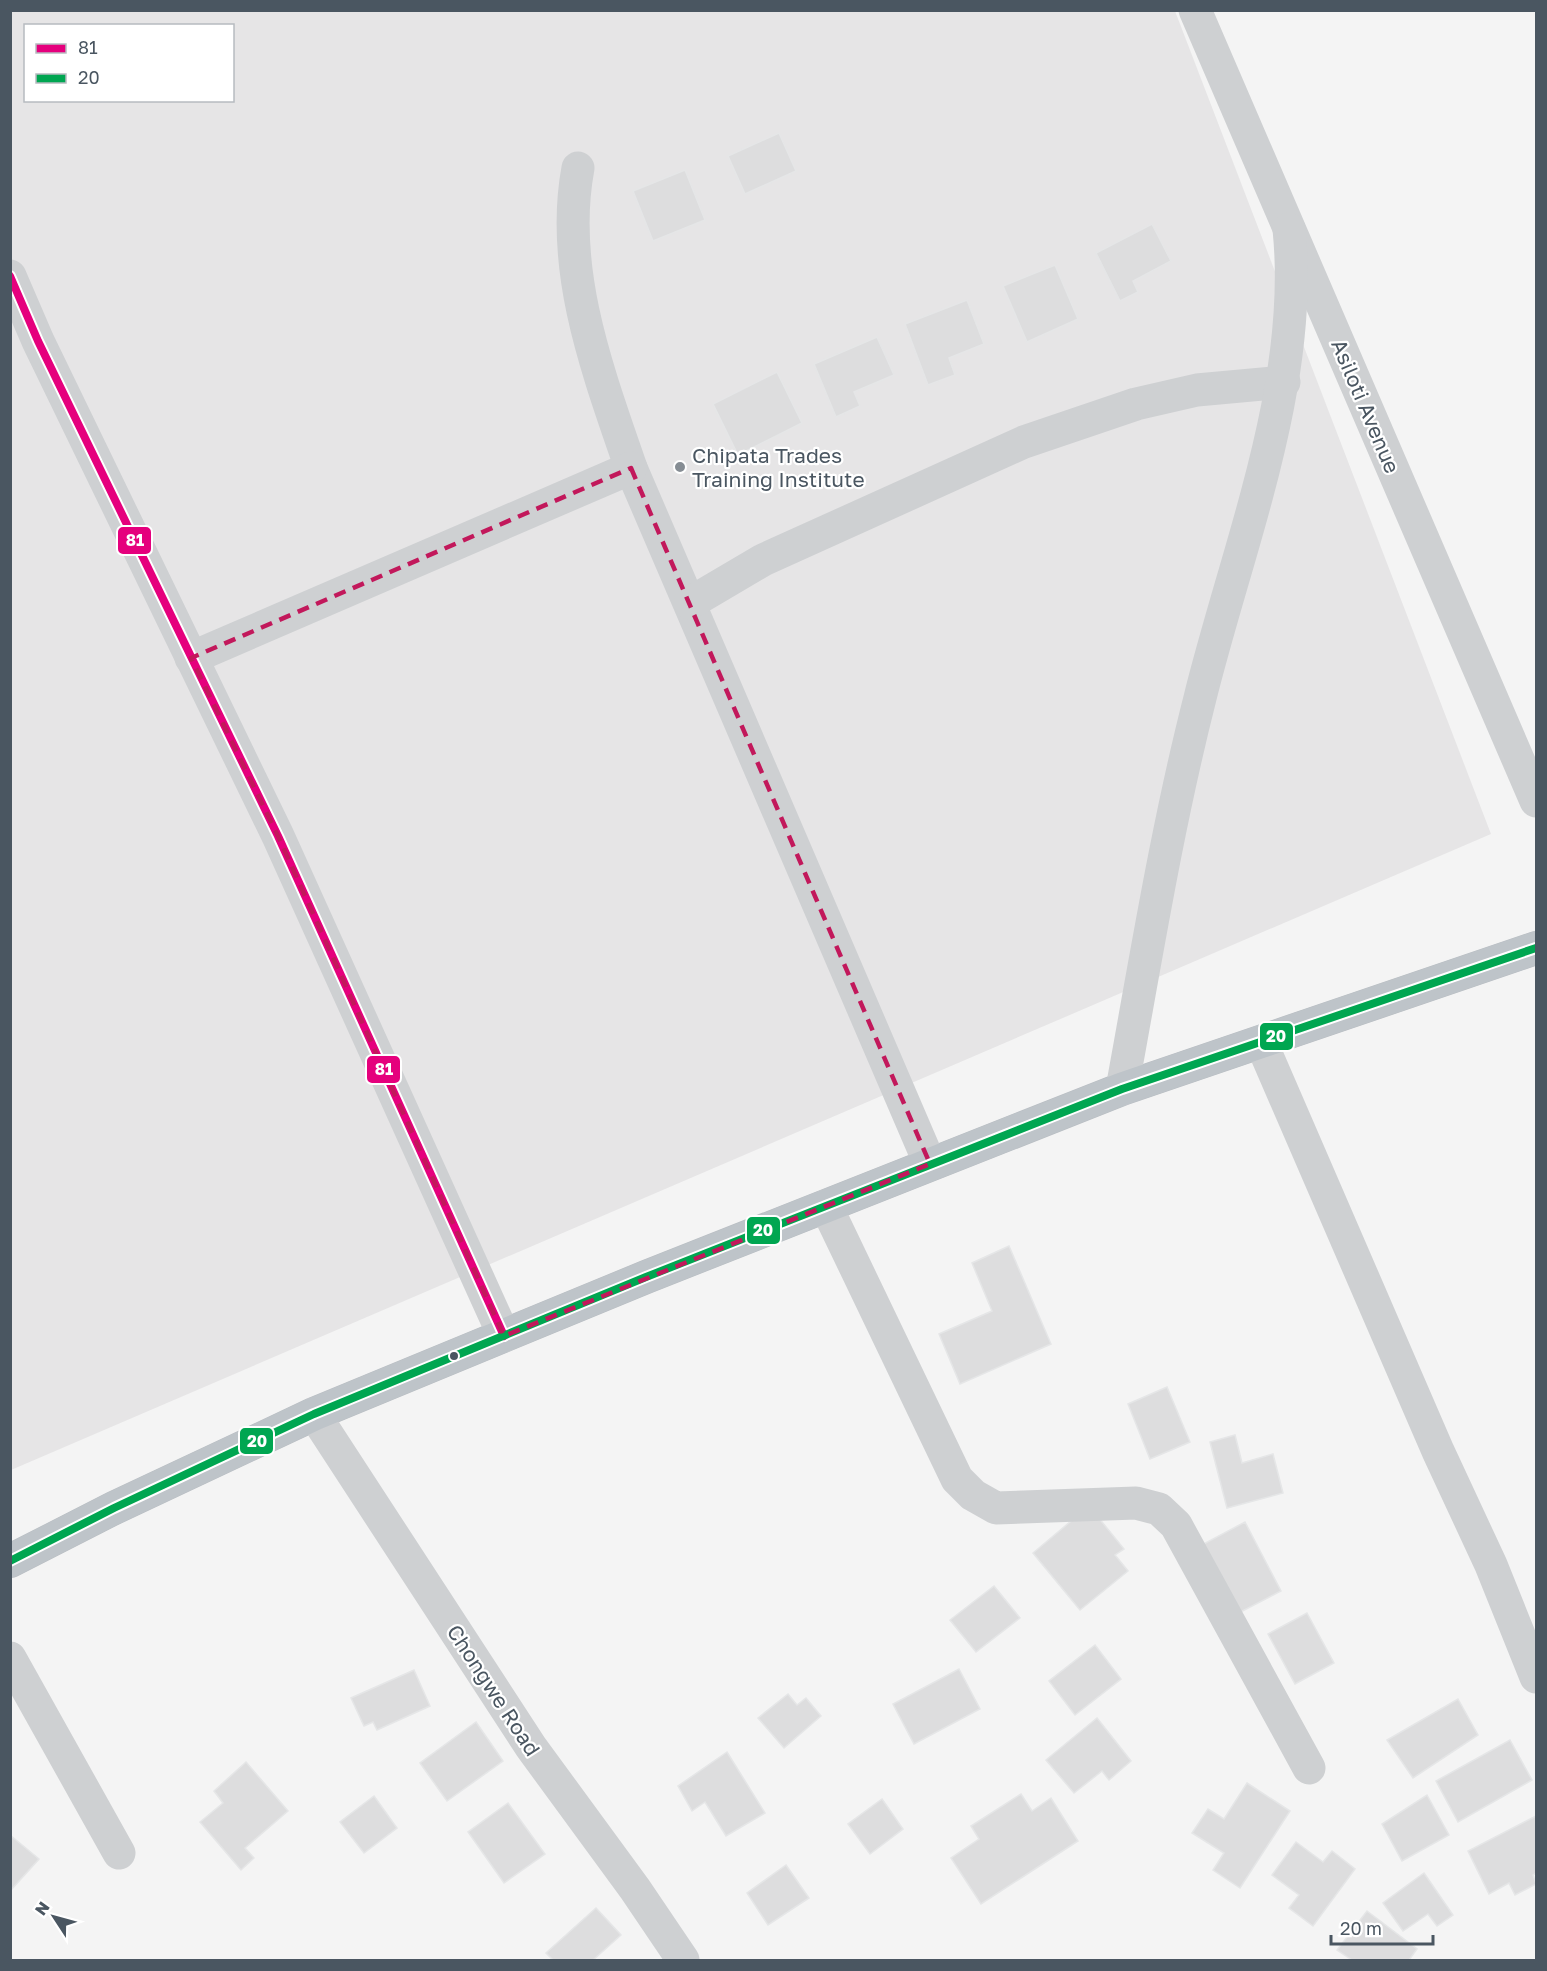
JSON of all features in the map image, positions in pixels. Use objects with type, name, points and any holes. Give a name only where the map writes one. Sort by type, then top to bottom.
[{"type":"highway","points":[[10,1561],[114,1508],[314,1414],[930,1164],[1122,1089],[1536,948]]},
{"type":"street","name":"Asiloti Avenue","points":[[1195,10],[1536,801]]},
{"type":"street","points":[[578,168],[573,194],[573,261],[595,354],[631,468],[930,1164]]},
{"type":"street","points":[[1122,1089],[1180,774],[1215,635],[1263,470],[1284,382],[1283,359],[1289,329],[1289,229]]},
{"type":"street","points":[[10,276],[38,340],[278,836],[504,1336]]},
{"type":"street","points":[[690,603],[763,560],[1024,442],[1136,404],[1197,390],[1284,382]]},
{"type":"street","points":[[191,658],[631,468]]},
{"type":"street","points":[[1261,1042],[1438,1451],[1491,1565],[1536,1677]]},
{"type":"street","points":[[826,1206],[957,1479],[973,1495],[996,1508],[1136,1503],[1160,1509],[1176,1524],[1309,1768]]},
{"type":"street","name":"Chongwe Road","points":[[314,1414],[531,1747],[635,1889],[683,1960]]},
{"type":"street","points":[[10,1658],[119,1853]]},
{"type":"highlighted area","points":[[631,468],[930,1164],[504,1336],[278,836],[191,658]]},
{"type":"shaded area","name":"Chipata Trades Training Institute","points":[[11,11],[1175,11],[1491,834],[11,1470]]},
{"type":"building","points":[[779,133],[796,171],[745,194],[728,156]]},
{"type":"building","points":[[685,170],[705,220],[653,241],[633,191]]},
{"type":"building","points":[[1152,224],[1171,261],[1133,281],[1138,292],[1120,301],[1096,253]]},
{"type":"building","points":[[1055,265],[1078,319],[1027,342],[1003,286]]},
{"type":"building","points":[[967,300],[984,344],[949,358],[955,375],[928,385],[905,324]]},
{"type":"building","points":[[877,337],[894,375],[854,392],[860,406],[836,417],[814,364]]},
{"type":"building","points":[[777,372],[802,423],[738,455],[713,404]]},
{"type":"building","points":[[1009,1246],[1051,1344],[960,1384],[939,1334],[992,1311],[972,1263]]},
{"type":"building","points":[[1167,1387],[1190,1442],[1150,1459],[1128,1404]]},
{"type":"building","points":[[1235,1435],[1242,1463],[1273,1454],[1283,1493],[1227,1508],[1210,1442]]},
{"type":"building","points":[[1089,1506],[1124,1549],[1115,1555],[1128,1571],[1080,1610],[1033,1553]]},
{"type":"building","points":[[1245,1522],[1281,1591],[1231,1617],[1196,1548]]},
{"type":"building","points":[[994,1586],[1020,1618],[976,1652],[950,1620]]},
{"type":"building","points":[[1307,1613],[1334,1663],[1295,1684],[1268,1634]]},
{"type":"building","points":[[1095,1645],[1121,1679],[1075,1715],[1049,1681]]},
{"type":"building","points":[[959,1669],[980,1709],[914,1744],[893,1704]]},
{"type":"building","points":[[414,1670],[430,1706],[377,1730],[373,1722],[364,1726],[351,1698]]},
{"type":"building","points":[[788,1694],[797,1705],[806,1698],[821,1716],[784,1748],[758,1718]]},
{"type":"building","points":[[1458,1699],[1478,1735],[1413,1778],[1387,1740]]},
{"type":"building","points":[[1097,1718],[1131,1761],[1109,1780],[1102,1771],[1074,1793],[1046,1760]]},
{"type":"building","points":[[476,1722],[503,1761],[447,1801],[420,1763]]},
{"type":"building","points":[[1510,1740],[1532,1780],[1458,1822],[1436,1781]]},
{"type":"building","points":[[727,1752],[765,1813],[726,1836],[705,1802],[692,1811],[678,1786]]},
{"type":"building","points":[[246,1762],[288,1811],[245,1848],[254,1858],[241,1870],[200,1822],[223,1803],[214,1791]]},
{"type":"building","points":[[1247,1783],[1290,1811],[1240,1888],[1213,1870],[1224,1853],[1192,1833],[1208,1809],[1224,1819]]},
{"type":"building","points":[[1021,1794],[1032,1811],[1051,1798],[1078,1841],[981,1904],[951,1858],[979,1839],[971,1826]]},
{"type":"building","points":[[1427,1795],[1449,1835],[1402,1861],[1382,1824]]},
{"type":"building","points":[[374,1796],[397,1828],[364,1853],[340,1822]]},
{"type":"building","points":[[882,1799],[903,1829],[870,1854],[848,1824]]},
{"type":"building","points":[[508,1803],[545,1854],[504,1883],[468,1832]]},
{"type":"building","points":[[1536,1816],[1536,1873],[1533,1875],[1536,1884],[1515,1895],[1509,1883],[1489,1894],[1468,1851]]},
{"type":"building","points":[[10,1835],[39,1859],[10,1891]]},
{"type":"building","points":[[1296,1842],[1323,1862],[1332,1851],[1355,1869],[1313,1926],[1289,1908],[1299,1895],[1272,1875]]},
{"type":"building","points":[[786,1865],[809,1898],[768,1925],[747,1893]]},
{"type":"building","points":[[1424,1873],[1453,1915],[1437,1926],[1428,1914],[1403,1931],[1383,1903]]},
{"type":"building","points":[[596,1908],[621,1935],[593,1960],[553,1960],[546,1953]]},
{"type":"building","points":[[1367,1911],[1417,1949],[1409,1960],[1352,1960],[1337,1950]]},
{"type":"transit line","name":"81","points":[[10,276],[38,341],[278,836],[504,1336]]},
{"type":"transit line","name":"20","points":[[10,1561],[114,1508],[314,1414],[646,1277],[1122,1089],[1536,948]]},
{"type":"place","name":"Chipata Trades Training Institute","points":[[680,467]]}]
